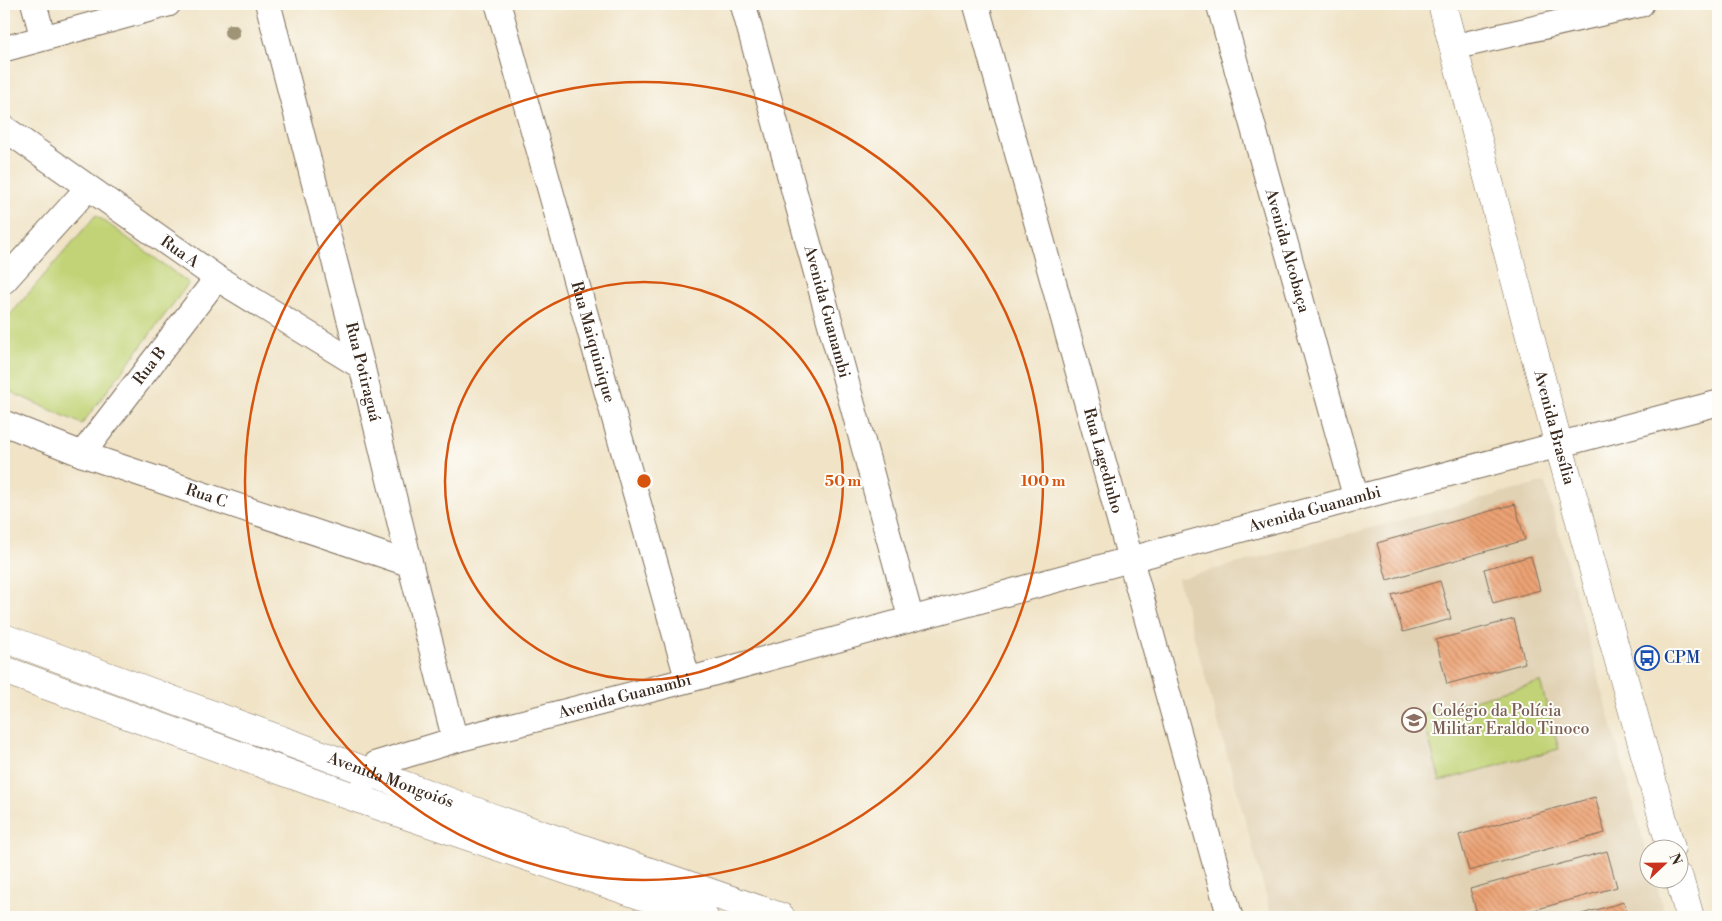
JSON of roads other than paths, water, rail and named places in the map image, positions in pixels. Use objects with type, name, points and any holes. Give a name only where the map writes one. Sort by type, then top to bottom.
[{"type":"street","points":[[34,4],[43,38]]},
{"type":"street","points":[[4,49],[168,4]]},
{"type":"street","name":"Rua Potiraguá","points":[[268,4],[362,367],[455,740]]},
{"type":"street","name":"Rua Maiquinique","points":[[498,4],[688,680]]},
{"type":"street","name":"Avenida Guanambi","points":[[743,4],[911,619]]},
{"type":"street","name":"Rua Lagedinho","points":[[976,4],[1230,917]]},
{"type":"street","name":"Avenida Alcobaça","points":[[1218,4],[1356,498]]},
{"type":"street","name":"Avenida Brasília","points":[[1442,4],[1559,446],[1668,838]]},
{"type":"street","points":[[1454,47],[1641,4]]},
{"type":"street","name":"Rua A","points":[[4,128],[217,278],[362,367]]},
{"type":"street","points":[[4,281],[88,188]]},
{"type":"street","name":"Rua B","points":[[82,454],[217,278]]},
{"type":"street","name":"Avenida Guanambi","points":[[367,773],[376,764],[383,761],[455,740],[688,680],[1356,498],[1718,403]]},
{"type":"street","name":"Rua C","points":[[4,423],[82,454],[410,564]]},
{"type":"street","name":"Avenida Mongoiós","points":[[4,638],[367,773],[782,917]]},
{"type":"street","name":"Avenida Mongoiós","points":[[4,670],[359,799],[704,917]]},
{"type":"street","points":[[359,799],[367,773]]},
{"type":"street","points":[[1682,888],[1690,917]]},
{"type":"place","name":"CPM","points":[[1647,658]]},
{"type":"place","name":"Colégio da Polícia Militar Eraldo Tinoco","points":[[1414,720]]}]
